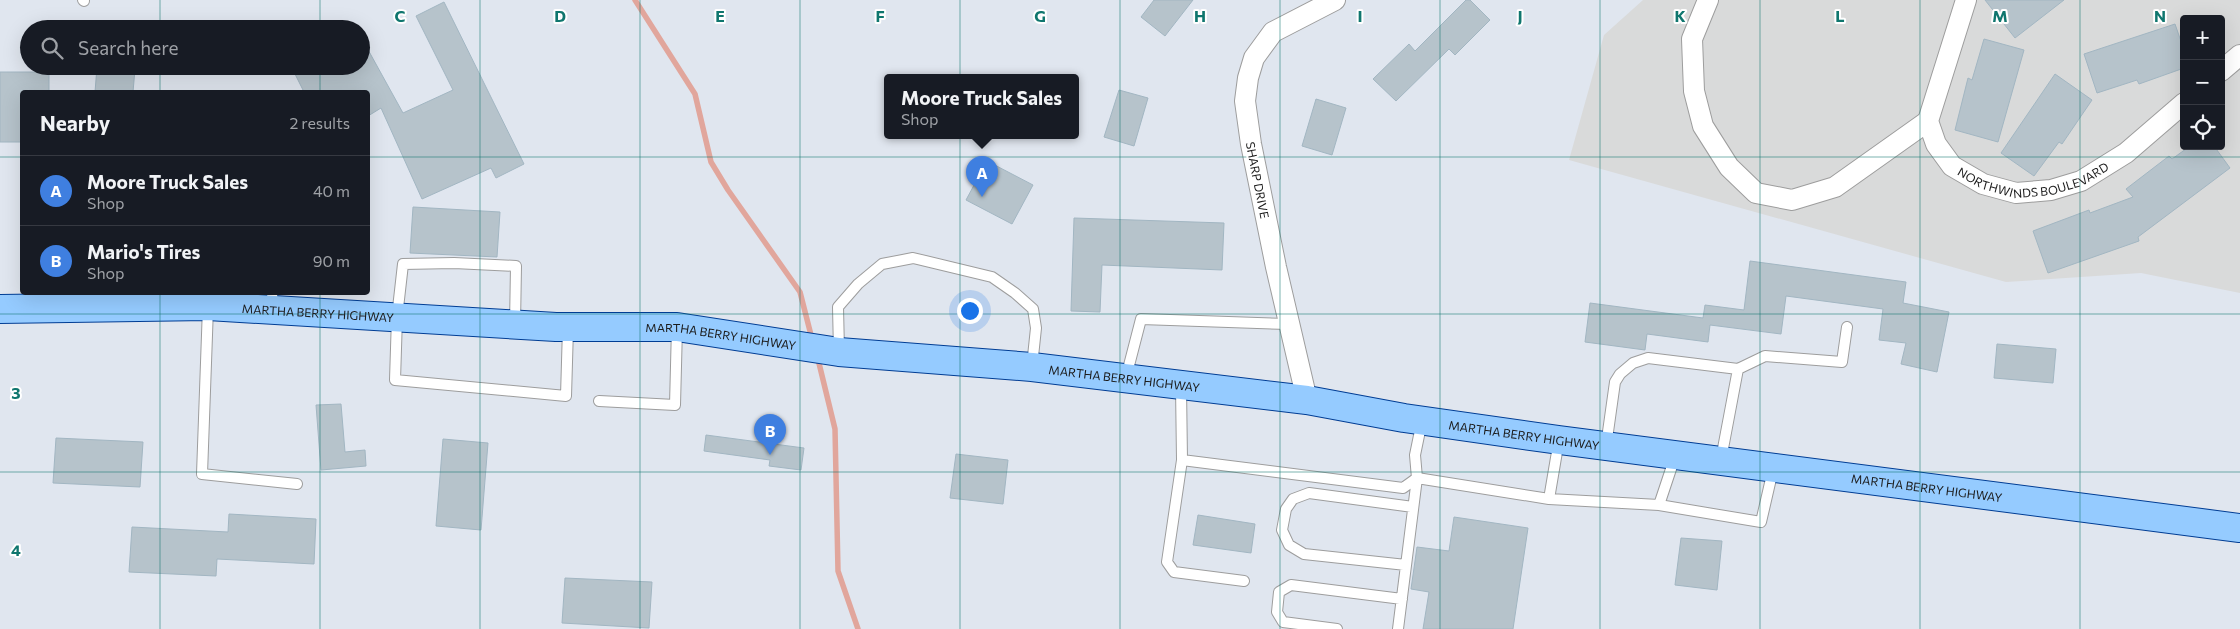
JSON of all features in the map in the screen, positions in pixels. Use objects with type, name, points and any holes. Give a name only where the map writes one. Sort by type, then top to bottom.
[{"type":"main road","name":"MARTHA BERRY HIGHWAY","points":[[0,309],[272,301],[397,318],[568,327],[677,327],[839,352],[1032,367],[1307,400],[1422,420],[1560,440],[1773,466],[2240,528]]},
{"type":"street","name":"SHARP DRIVE","points":[[1307,400],[1288,324],[1251,144],[1245,100],[1248,78],[1254,58],[1272,32],[1335,0]]},
{"type":"street","points":[[1708,0],[1692,39],[1694,91],[1703,126],[1729,167],[1756,193],[1792,200],[1835,186],[1928,121],[1966,0]]},
{"type":"street","points":[[2225,68],[2240,55]]},
{"type":"street","name":"NORTHWINDS BOULEVARD","points":[[1928,121],[1936,144],[1952,166],[1982,184],[2016,193],[2051,190],[2082,181],[2126,153],[2182,105]]},
{"type":"lane","points":[[839,352],[838,306],[858,284],[882,264],[913,258],[992,278],[1015,293],[1033,310],[1036,328],[1032,367]]},
{"type":"lane","points":[[516,324],[516,266],[454,263],[403,264],[397,318],[395,380],[566,396],[568,327]]},
{"type":"lane","points":[[200,302],[202,474],[297,484]]},
{"type":"lane","points":[[1125,378],[1141,319],[1288,324]]},
{"type":"lane","points":[[599,401],[675,405],[677,327]]},
{"type":"lane","points":[[1606,446],[1615,382],[1620,374],[1633,363],[1648,358],[1738,369],[1765,356],[1842,362],[1847,327]]},
{"type":"lane","points":[[1721,460],[1738,369]]},
{"type":"lane","points":[[1181,386],[1182,460],[1166,562],[1174,572],[1244,581]]},
{"type":"lane","points":[[1398,629],[1417,478],[1415,455],[1422,420]]},
{"type":"lane","points":[[1549,500],[1560,440]]},
{"type":"lane","points":[[1659,505],[1676,454]]},
{"type":"lane","points":[[1182,460],[1403,488],[1417,478],[1467,488],[1549,500],[1659,505],[1761,522],[1773,466]]},
{"type":"lane","points":[[1406,565],[1304,554],[1289,545],[1282,530],[1286,509],[1294,499],[1309,492],[1414,507]]},
{"type":"lane","points":[[2240,528],[2240,533]]},
{"type":"lane","points":[[1337,629],[1283,622],[1276,612],[1279,592],[1291,585],[1402,599]]},
{"type":"shaded area","points":[[1643,0],[2240,0],[2240,293],[2141,273],[2006,282],[1569,160],[1604,35]]},
{"type":"building","points":[[1154,0],[1193,0],[1165,36],[1141,17]]},
{"type":"building","points":[[1466,0],[1470,0],[1490,20],[1455,55],[1449,49],[1396,101],[1373,79],[1409,44],[1415,51]]},
{"type":"building","points":[[1985,0],[2064,0],[2015,38]]},
{"type":"building","points":[[444,2],[524,164],[496,178],[491,168],[422,199],[381,108],[370,115],[370,90],[303,90],[296,75],[370,75],[370,53],[403,113],[453,90],[416,16]]},
{"type":"building","points":[[2175,24],[2180,38],[2180,69],[2139,84],[2137,80],[2097,93],[2084,54]]},
{"type":"building","points":[[1984,39],[2024,50],[1998,142],[1955,130],[1968,78],[1972,80]]},
{"type":"building","points":[[0,72],[20,72],[20,75],[49,75],[49,90],[20,90],[20,142],[0,142]]},
{"type":"building","points":[[2055,74],[2092,100],[2062,144],[2059,142],[2034,176],[2001,153]]},
{"type":"building","points":[[96,75],[134,75],[133,90],[95,90]]},
{"type":"building","points":[[1119,90],[1148,98],[1134,146],[1104,137]]},
{"type":"building","points":[[1316,99],[1346,108],[1332,155],[1302,146]]},
{"type":"building","points":[[2184,150],[2217,150],[2230,168],[2138,237],[2139,241],[2048,273],[2033,231],[2089,210],[2090,213],[2133,197],[2126,189],[2169,156],[2172,159]]},
{"type":"building","points":[[987,161],[1033,185],[1012,224],[966,200]]},
{"type":"building","points":[[413,207],[500,212],[497,257],[410,253]]},
{"type":"building","points":[[1074,218],[1224,223],[1222,270],[1102,265],[1100,312],[1071,311]]},
{"type":"building","points":[[1750,261],[1906,282],[1903,303],[1949,312],[1937,372],[1901,364],[1906,343],[1879,340],[1883,309],[1786,296],[1781,334],[1710,325],[1708,342],[1647,334],[1645,350],[1585,342],[1590,303],[1703,318],[1705,305],[1744,310]]},
{"type":"building","points":[[1997,344],[2056,349],[2053,383],[1994,378]]},
{"type":"building","points":[[341,404],[345,452],[365,450],[366,466],[321,470],[316,405]]},
{"type":"building","points":[[706,435],[804,448],[801,470],[769,466],[770,460],[704,451]]},
{"type":"building","points":[[56,438],[143,442],[140,487],[53,483]]},
{"type":"building","points":[[443,439],[488,443],[481,530],[436,526]]},
{"type":"building","points":[[956,454],[1008,460],[1003,504],[950,498]]},
{"type":"building","points":[[229,514],[316,519],[314,564],[217,559],[216,576],[129,572],[132,527],[228,532]]},
{"type":"building","points":[[1198,515],[1255,524],[1251,553],[1193,545]]},
{"type":"building","points":[[1454,517],[1528,528],[1513,629],[1423,629],[1429,592],[1411,589],[1417,547],[1449,551]]},
{"type":"building","points":[[1681,538],[1722,541],[1717,590],[1675,585]]},
{"type":"building","points":[[565,578],[652,582],[649,628],[562,623]]},
{"type":"waterway","points":[[635,0],[695,94],[711,162],[728,190],[800,292],[812,339]]},
{"type":"waterway","points":[[817,355],[835,429],[838,571],[858,629]]},
{"type":"place","name":"Moore Truck Sales","points":[[982,197]]},
{"type":"place","name":"Mario's Tires","points":[[770,455]]}]
